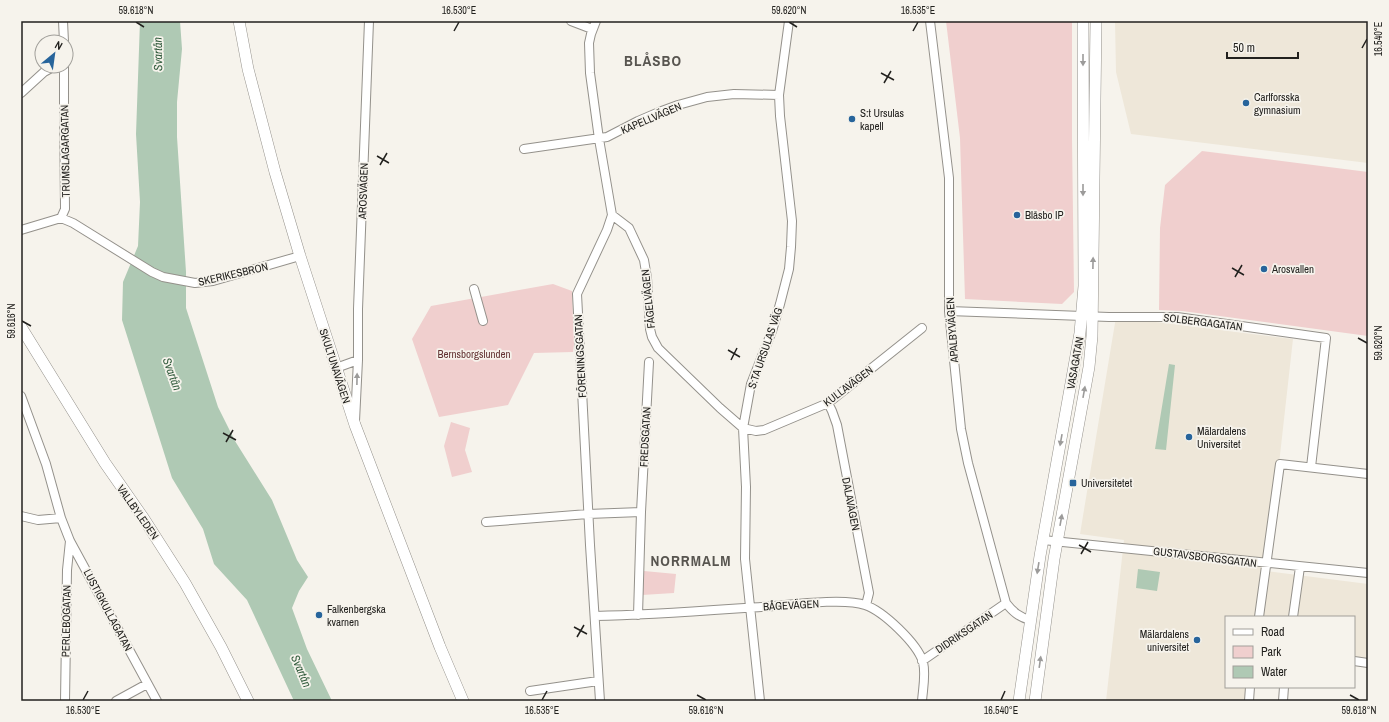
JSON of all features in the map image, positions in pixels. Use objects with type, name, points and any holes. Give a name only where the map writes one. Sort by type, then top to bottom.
[{"type":"street","points":[[63,21],[64,34]]},
{"type":"street","name":"SKULTUNAVÄGEN","points":[[239,21],[260,120],[300,256],[354,425],[440,647],[463,701]]},
{"type":"street","name":"AROSVÄGEN","points":[[354,425],[358,360],[358,310],[369,21]]},
{"type":"street","points":[[571,21],[594,25]]},
{"type":"street","name":"S:TA URSULAS VÄG","points":[[760,701],[745,559],[746,487],[743,428],[751,384],[772,331],[789,270],[792,247],[792,221],[779,95],[789,21]]},
{"type":"street","name":"APALBYVÄGEN","points":[[930,21],[949,178],[949,312],[962,435],[968,463],[1006,604]]},
{"type":"street","name":"VASAGATAN","points":[[1019,701],[1043,540],[1082,316],[1084,286],[1083,21]]},
{"type":"street","name":"VASAGATAN","points":[[1035,701],[1057,541],[1089,368],[1093,316],[1096,21]]},
{"type":"street","name":"FÖRENINGSGATAN","points":[[594,25],[589,43],[589,52],[599,139],[612,215],[608,230],[577,294],[588,514],[600,701]]},
{"type":"street","points":[[21,93],[42,74]]},
{"type":"street","name":"TRUMSLAGARGATAN","points":[[61,218],[65,209],[66,201],[64,74]]},
{"type":"street","name":"KAPELLVÄGEN","points":[[524,149],[607,138],[638,121],[659,112],[707,97],[734,94],[779,95]]},
{"type":"street","name":"FÅGELVÄGEN","points":[[612,215],[629,228],[644,260],[647,278],[650,329],[652,337],[658,348],[743,428]]},
{"type":"street","points":[[21,230],[61,218]]},
{"type":"street","name":"SKERIKESBRON","points":[[61,218],[73,223],[140,266],[163,277],[195,283],[213,281],[300,256]]},
{"type":"street","points":[[474,290],[483,321]]},
{"type":"street","name":"SOLBERGAGATAN","points":[[949,312],[1177,317],[1326,338],[1311,467]]},
{"type":"street","name":"KULLAVÄGEN","points":[[743,428],[756,431],[764,430],[828,403],[922,328]]},
{"type":"street","name":"VALLBYLEDEN","points":[[22,332],[104,463],[144,519],[186,583],[222,647],[248,701]]},
{"type":"street","points":[[336,368],[358,360]]},
{"type":"street","name":"FREDSGATAN","points":[[638,615],[641,512],[649,362]]},
{"type":"street","name":"LUSTIGKULLAGATAN","points":[[21,396],[46,464],[61,518],[70,540],[157,701]]},
{"type":"street","name":"DALAVÄGEN","points":[[828,403],[836,425],[869,593],[866,605]]},
{"type":"street","points":[[1259,616],[1280,464],[1368,474]]},
{"type":"street","points":[[486,522],[588,514],[641,512]]},
{"type":"street","points":[[21,516],[38,520],[61,518]]},
{"type":"street","name":"PERLEBOGATAN","points":[[65,701],[67,570],[70,540]]},
{"type":"street","name":"GUSTAVSBORGSGATAN","points":[[1043,540],[1124,547],[1266,564],[1368,574]]},
{"type":"street","points":[[1293,616],[1300,567]]},
{"type":"street","name":"BÅGEVÄGEN","points":[[595,616],[638,615],[837,603],[866,605],[890,621],[907,637],[922,661],[924,679],[922,701]]},
{"type":"street","points":[[1006,604],[1013,612],[1030,620]]},
{"type":"street","name":"DIDRIKSGATAN","points":[[922,661],[1006,604]]},
{"type":"street","points":[[1355,661],[1368,663]]},
{"type":"street","points":[[530,691],[598,681]]},
{"type":"street","points":[[116,701],[147,684]]},
{"type":"street","points":[[1248,701],[1250,688]]},
{"type":"street","points":[[1283,701],[1284,688]]},
{"type":"shaded area","name":"Carlforsska gymnasium","points":[[1115,21],[1368,21],[1368,163],[1131,134],[1116,72]]},
{"type":"shaded area","name":"Mälardalens Universitet","points":[[1116,317],[1293,339],[1267,571],[1368,584],[1368,647],[1366,658],[1355,657],[1355,616],[1225,616],[1225,688],[1252,688],[1251,701],[1106,701],[1124,540],[1080,534]]},
{"type":"green space","name":"Blåsbo IP","points":[[946,21],[1072,21],[1074,292],[1062,304],[965,299],[960,138]]},
{"type":"green space","name":"Arosvallen","points":[[1202,151],[1368,172],[1368,336],[1182,311],[1159,310],[1160,228],[1165,185]]},
{"type":"green space","name":"Bernsborgslunden","points":[[553,284],[572,291],[573,352],[534,353],[508,405],[439,417],[412,339],[431,306]]},
{"type":"green space","points":[[451,422],[470,428],[465,450],[472,472],[452,477],[444,446]]},
{"type":"green space","points":[[644,571],[676,574],[674,593],[642,595]]},
{"type":"water","name":"Svartån","points":[[140,21],[180,21],[182,49],[177,102],[177,137],[186,272],[186,308],[218,407],[235,441],[272,500],[297,560],[308,577],[299,591],[292,608],[307,649],[332,701],[294,701],[247,600],[214,564],[203,529],[172,478],[122,320],[123,282],[138,246],[140,202],[136,134]]},
{"type":"water","points":[[1169,364],[1175,365],[1166,450],[1155,449]]},
{"type":"water","points":[[1138,569],[1160,572],[1157,591],[1136,588]]},
{"type":"place","name":"Carlforsska gymnasium","points":[[1246,103]]},
{"type":"place","name":"S:t Ursulas kapell","points":[[852,119]]},
{"type":"place","name":"Blåsbo IP","points":[[1017,215]]},
{"type":"place","name":"Arosvallen","points":[[1264,269]]},
{"type":"place","name":"Mälardalens Universitet","points":[[1189,437]]},
{"type":"place","name":"Universitetet","points":[[1073,483]]},
{"type":"place","name":"Falkenbergska kvarnen","points":[[319,615]]},
{"type":"place","name":"Mälardalens universitet","points":[[1197,640]]},
{"type":"district","name":"BLÅSBO","points":[[653,61]]},
{"type":"district","name":"NORRMALM","points":[[691,561]]}]
